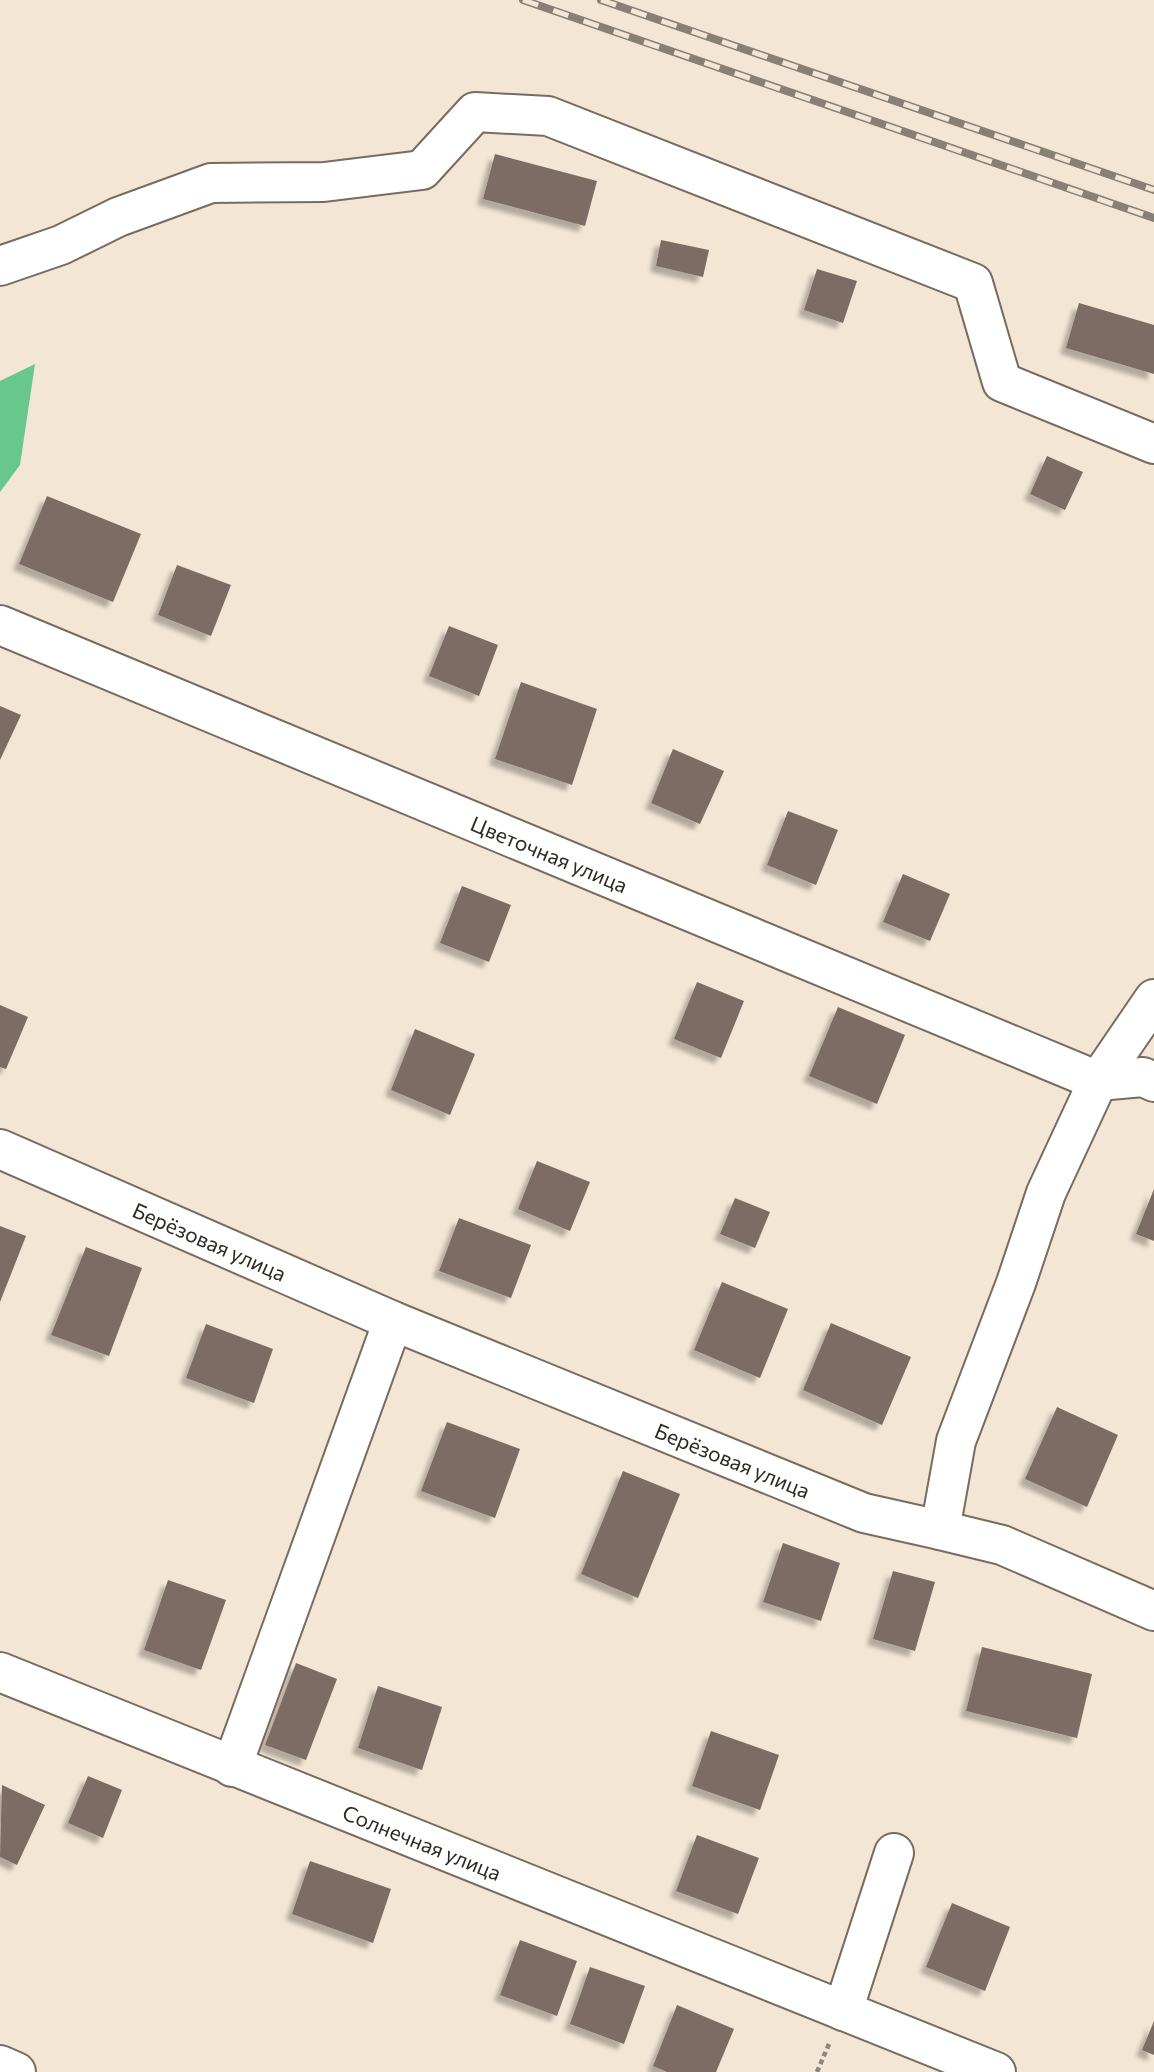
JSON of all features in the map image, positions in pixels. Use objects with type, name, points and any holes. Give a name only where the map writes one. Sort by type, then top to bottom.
[{"type":"street","points":[[0,266],[61,245],[118,217],[211,183],[324,182],[422,170],[475,112],[548,116],[973,283],[1002,382],[1154,444]]},
{"type":"street","name":"Цветочная улица","points":[[0,625],[1098,1081]]},
{"type":"street","points":[[940,1530],[956,1441],[1016,1283],[1046,1193],[1098,1081],[1154,999]]},
{"type":"street","points":[[1098,1081],[1143,1077],[1154,1082]]},
{"type":"street","name":"Берёзовая улица","points":[[0,1149],[393,1321],[864,1513],[1002,1545],[1154,1611]]},
{"type":"street","points":[[232,1767],[393,1321]]},
{"type":"street","name":"Солнечная улица","points":[[0,1672],[996,2072]]},
{"type":"street","points":[[843,2011],[894,1853]]},
{"type":"street","points":[[0,2065],[16,2072]]},
{"type":"green space","points":[[35,364],[20,465],[0,492],[0,381]]},
{"type":"building","points":[[495,154],[597,181],[585,226],[483,199]]},
{"type":"building","points":[[661,240],[709,250],[703,277],[656,266]]},
{"type":"building","points":[[817,269],[857,281],[843,323],[804,310]]},
{"type":"building","points":[[1079,303],[1154,325],[1154,374],[1066,348]]},
{"type":"building","points":[[1047,456],[1083,472],[1065,510],[1030,494]]},
{"type":"building","points":[[47,496],[141,534],[113,602],[19,564]]},
{"type":"building","points":[[177,565],[231,585],[211,636],[158,615]]},
{"type":"building","points":[[449,626],[498,645],[479,696],[429,676]]},
{"type":"building","points":[[521,682],[597,709],[572,785],[495,759]]},
{"type":"building","points":[[0,706],[21,715],[0,760]]},
{"type":"building","points":[[673,749],[724,771],[700,824],[651,803]]},
{"type":"building","points":[[788,811],[838,830],[816,885],[767,865]]},
{"type":"building","points":[[903,874],[950,894],[930,941],[883,922]]},
{"type":"building","points":[[462,886],[511,905],[489,962],[440,943]]},
{"type":"building","points":[[697,982],[744,1001],[721,1058],[674,1039]]},
{"type":"building","points":[[0,1005],[28,1017],[6,1069],[0,1067]]},
{"type":"building","points":[[838,1007],[905,1035],[877,1104],[809,1076]]},
{"type":"building","points":[[415,1029],[475,1054],[450,1115],[391,1090]]},
{"type":"building","points":[[537,1161],[590,1182],[570,1231],[518,1209]]},
{"type":"building","points":[[1154,1189],[1154,1241],[1136,1234]]},
{"type":"building","points":[[735,1198],[770,1212],[755,1248],[720,1234]]},
{"type":"building","points":[[459,1218],[531,1245],[511,1298],[439,1271]]},
{"type":"building","points":[[0,1226],[26,1236],[0,1302]]},
{"type":"building","points":[[86,1247],[142,1268],[109,1356],[51,1335]]},
{"type":"building","points":[[722,1282],[788,1309],[760,1378],[694,1350]]},
{"type":"building","points":[[831,1323],[911,1357],[882,1425],[803,1390]]},
{"type":"building","points":[[206,1324],[273,1349],[254,1403],[186,1378]]},
{"type":"building","points":[[1057,1407],[1118,1435],[1087,1507],[1025,1479]]},
{"type":"building","points":[[447,1422],[520,1449],[495,1518],[421,1491]]},
{"type":"building","points":[[623,1471],[680,1494],[638,1598],[581,1574]]},
{"type":"building","points":[[783,1543],[840,1563],[821,1621],[763,1602]]},
{"type":"building","points":[[893,1571],[935,1582],[915,1651],[873,1639]]},
{"type":"building","points":[[168,1580],[226,1600],[201,1670],[144,1650]]},
{"type":"building","points":[[982,1647],[1092,1674],[1077,1738],[966,1711]]},
{"type":"building","points":[[296,1663],[337,1679],[306,1760],[265,1745]]},
{"type":"building","points":[[378,1686],[442,1707],[422,1770],[358,1748]]},
{"type":"building","points":[[711,1731],[779,1755],[760,1810],[692,1786]]},
{"type":"building","points":[[88,1776],[122,1790],[103,1838],[68,1823]]},
{"type":"building","points":[[2,1785],[45,1805],[17,1865],[0,1857]]},
{"type":"building","points":[[697,1835],[759,1858],[738,1914],[676,1891]]},
{"type":"building","points":[[310,1861],[391,1889],[373,1943],[292,1914]]},
{"type":"building","points":[[952,1903],[1010,1927],[985,1991],[926,1967]]},
{"type":"building","points":[[520,1940],[577,1961],[557,2016],[500,1995]]},
{"type":"building","points":[[590,1967],[645,1986],[624,2044],[570,2024]]},
{"type":"building","points":[[677,2005],[734,2029],[716,2072],[667,2072],[653,2066]]},
{"type":"building","points":[[1154,2021],[1154,2055],[1142,2050]]},
{"type":"railway","points":[[523,0],[1154,218]]},
{"type":"railway","points":[[601,0],[1154,190]]}]
